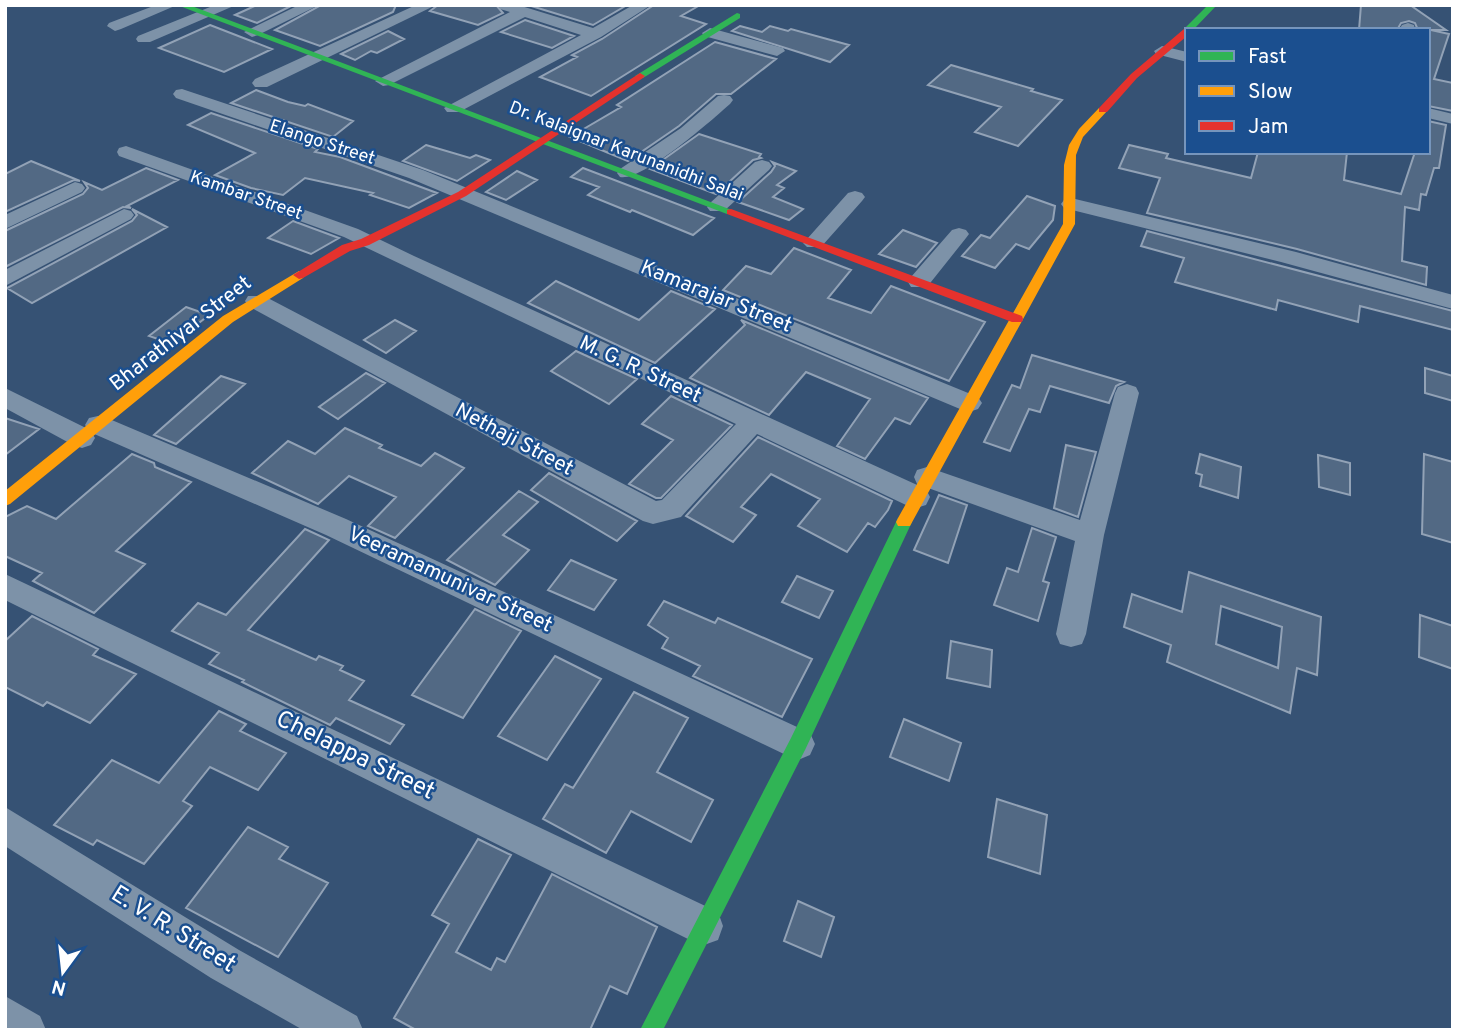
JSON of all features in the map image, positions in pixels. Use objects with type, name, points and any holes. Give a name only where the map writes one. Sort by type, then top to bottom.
[{"type":"street","points":[[115,26],[170,5]]},
{"type":"street","name":"Dr. Kalaignar Karunanidhi Salai","points":[[181,5],[1017,319]]},
{"type":"street","points":[[144,39],[213,18],[229,5]]},
{"type":"street","points":[[252,32],[312,5]]},
{"type":"street","points":[[261,83],[429,5]]},
{"type":"street","points":[[503,5],[595,34]]},
{"type":"street","points":[[453,107],[595,34],[644,5]]},
{"type":"street","points":[[1189,28],[1213,5]]},
{"type":"street","points":[[383,81],[523,12]]},
{"type":"street","name":"Bharathiyar Street","points":[[5,500],[228,319],[346,248],[365,242],[462,194],[737,16]]},
{"type":"street","points":[[651,1030],[798,744],[921,487],[1069,224],[1071,204],[1067,181],[1074,144],[1134,76],[1185,32]]},
{"type":"street","points":[[710,33],[777,51]]},
{"type":"street","points":[[1162,51],[1185,57]]},
{"type":"street","name":"Elango Street","points":[[182,94],[416,174],[462,194]]},
{"type":"street","points":[[627,173],[687,132],[724,100]]},
{"type":"street","points":[[1430,114],[1453,119]]},
{"type":"street","name":"Kambar Street","points":[[126,152],[351,233],[365,242]]},
{"type":"street","points":[[717,206],[762,166]]},
{"type":"street","points":[[5,223],[75,188]]},
{"type":"street","name":"Kamarajar Street","points":[[462,194],[969,403]]},
{"type":"street","points":[[814,243],[855,197]]},
{"type":"street","points":[[1071,204],[1288,257],[1453,302]]},
{"type":"street","points":[[5,279],[124,215]]},
{"type":"street","points":[[919,282],[959,234]]},
{"type":"street","name":"M. G. R. Street","points":[[365,242],[753,423],[921,487],[1090,535]]},
{"type":"street","name":"Nethaji Street","points":[[256,301],[653,513],[671,509],[753,423]]},
{"type":"street","points":[[1071,634],[1090,535],[1127,393]]},
{"type":"street","name":"Veeramamunivar Street","points":[[5,397],[336,527],[798,744]]},
{"type":"street","name":"Chelappa Street","points":[[5,586],[704,926]]},
{"type":"street","name":"E. V. R. Street","points":[[5,825],[225,964],[343,1030]]},
{"type":"street","points":[[5,1016],[26,1030]]},
{"type":"building","points":[[257,5],[293,5],[257,23],[235,15]]},
{"type":"building","points":[[321,5],[396,5],[393,12],[320,46],[275,30]]},
{"type":"building","points":[[438,5],[496,5],[503,13],[478,25],[430,11]]},
{"type":"building","points":[[528,5],[627,5],[593,25]]},
{"type":"building","points":[[654,5],[700,5],[681,16],[706,24],[591,96],[540,77],[577,57],[572,55]]},
{"type":"building","points":[[1361,5],[1410,5],[1446,30],[1431,30],[1449,34],[1434,79],[1453,83],[1453,111],[1430,106],[1430,28],[1417,28],[1415,23],[1409,21],[1401,23],[1398,28],[1359,28]]},
{"type":"building","points":[[525,20],[574,36],[552,48],[501,32]]},
{"type":"building","points":[[210,25],[272,49],[224,72],[159,48]]},
{"type":"building","points":[[740,26],[762,32],[770,26],[788,31],[791,29],[849,45],[830,62],[732,31]]},
{"type":"building","points":[[388,31],[404,39],[377,53],[371,51],[355,60],[341,54]]},
{"type":"building","points":[[715,42],[776,59],[731,94],[716,94],[679,126],[628,161],[570,137],[621,107],[617,105]]},
{"type":"building","points":[[951,65],[1062,100],[1018,146],[975,132],[1001,107],[928,85]]},
{"type":"building","points":[[256,90],[288,102],[305,106],[308,104],[353,121],[333,137],[231,103]]},
{"type":"building","points":[[211,113],[437,193],[409,208],[370,195],[373,193],[305,178],[283,195],[251,188],[215,175],[255,153],[188,125]]},
{"type":"building","points":[[1430,121],[1446,125],[1439,168],[1434,168],[1426,195],[1421,194],[1419,210],[1405,207],[1402,261],[1427,267],[1426,285],[1297,249],[1147,213],[1160,178],[1119,168],[1129,145],[1168,154],[1166,158],[1251,178],[1257,154],[1347,154],[1344,180],[1401,194],[1414,154],[1430,154]]},
{"type":"building","points":[[699,134],[761,154],[761,158],[753,160],[716,194],[650,169]]},
{"type":"building","points":[[426,145],[470,158],[476,155],[490,160],[457,181],[403,161]]},
{"type":"building","points":[[31,161],[80,181],[74,180],[5,212],[5,174]]},
{"type":"building","points":[[772,162],[796,171],[777,185],[784,188],[773,197],[803,209],[789,220],[738,202],[771,172],[775,166]]},
{"type":"building","points":[[146,168],[178,180],[127,206],[131,208],[123,207],[5,267],[5,231],[83,194],[88,188],[84,182],[102,190]]},
{"type":"building","points":[[583,168],[714,218],[693,235],[632,210],[630,212],[588,195],[599,187],[571,177]]},
{"type":"building","points":[[517,171],[537,180],[506,200],[486,192]]},
{"type":"building","points":[[1027,196],[1055,206],[1053,220],[1029,249],[1016,244],[995,268],[962,256],[981,235],[990,238]]},
{"type":"building","points":[[132,209],[167,227],[32,303],[7,288],[132,221],[137,215]]},
{"type":"building","points":[[293,221],[339,238],[311,254],[268,238]]},
{"type":"building","points":[[903,230],[937,243],[916,267],[879,254]]},
{"type":"building","points":[[1147,231],[1453,311],[1453,330],[1360,306],[1358,322],[1278,300],[1276,310],[1175,282],[1184,258],[1141,246]]},
{"type":"building","points":[[794,248],[851,270],[828,298],[871,313],[891,286],[985,322],[949,381],[723,290],[746,266],[771,274]]},
{"type":"building","points":[[556,281],[639,320],[671,291],[715,309],[655,363],[528,303]]},
{"type":"building","points":[[186,307],[209,315],[172,344],[149,336]]},
{"type":"building","points":[[395,320],[416,331],[386,353],[364,340]]},
{"type":"building","points":[[741,320],[928,398],[910,424],[895,418],[865,459],[837,446],[870,399],[806,372],[769,415],[690,378],[745,325]]},
{"type":"building","points":[[576,351],[637,379],[609,404],[551,371]]},
{"type":"building","points":[[1032,355],[1124,382],[1116,386],[1109,403],[1050,386],[1040,412],[1029,409],[1010,451],[984,442],[1012,385],[1020,388]]},
{"type":"building","points":[[1425,368],[1453,376],[1453,401],[1425,393]]},
{"type":"building","points":[[366,373],[385,383],[338,419],[319,407]]},
{"type":"building","points":[[221,376],[245,384],[176,444],[154,435]]},
{"type":"building","points":[[671,396],[732,425],[661,498],[656,498],[629,484],[673,440],[642,424]]},
{"type":"building","points":[[5,418],[39,429],[5,455]]},
{"type":"building","points":[[345,428],[382,445],[379,448],[421,466],[435,453],[464,468],[395,538],[368,526],[396,497],[349,476],[318,504],[252,473],[288,441],[315,454]]},
{"type":"building","points":[[758,437],[892,501],[888,510],[875,527],[868,523],[847,552],[798,526],[820,499],[771,474],[741,507],[756,515],[733,542],[686,516]]},
{"type":"building","points":[[1066,445],[1096,452],[1078,517],[1054,508]]},
{"type":"building","points":[[132,454],[191,482],[116,551],[145,564],[94,613],[33,581],[42,573],[5,556],[5,517],[27,506],[56,519]]},
{"type":"building","points":[[1200,454],[1241,467],[1238,498],[1200,486],[1202,475],[1196,473]]},
{"type":"building","points":[[1424,454],[1453,462],[1453,543],[1422,534]]},
{"type":"building","points":[[1318,455],[1350,463],[1350,495],[1319,487]]},
{"type":"building","points":[[549,473],[637,521],[617,541],[531,490]]},
{"type":"building","points":[[519,491],[538,502],[503,535],[529,550],[495,585],[447,560]]},
{"type":"building","points":[[939,495],[967,505],[948,563],[914,550]]},
{"type":"building","points":[[1032,528],[1056,537],[1043,581],[1049,583],[1038,621],[994,605],[1007,568],[1018,572]]},
{"type":"building","points":[[305,529],[329,540],[248,630],[316,660],[319,656],[343,666],[340,670],[364,681],[349,700],[404,725],[390,744],[336,718],[330,725],[242,682],[244,680],[209,664],[219,653],[172,631],[198,603],[226,615]]},
{"type":"building","points":[[571,560],[616,580],[594,610],[548,590]]},
{"type":"building","points":[[1189,572],[1321,617],[1317,675],[1297,668],[1290,713],[1167,662],[1171,645],[1124,627],[1132,594],[1182,612]],"holes":[[[1221,606],[1282,627],[1278,668],[1216,644]]]},
{"type":"building","points":[[797,576],[833,591],[819,618],[782,602]]},
{"type":"building","points":[[664,601],[715,623],[718,618],[812,659],[782,717],[693,676],[700,666],[662,648],[668,638],[648,625]]},
{"type":"building","points":[[475,609],[521,631],[463,718],[412,695]]},
{"type":"building","points":[[1420,615],[1453,626],[1453,669],[1419,657]]},
{"type":"building","points":[[32,616],[98,649],[93,655],[136,674],[90,723],[47,702],[43,706],[5,687],[5,641]]},
{"type":"building","points":[[951,641],[992,650],[990,687],[947,678]]},
{"type":"building","points":[[555,656],[601,679],[547,760],[498,736]]},
{"type":"building","points":[[634,692],[688,718],[657,772],[713,800],[691,842],[631,811],[606,853],[543,819],[565,784],[573,788]]},
{"type":"building","points":[[219,711],[246,724],[240,731],[286,753],[258,790],[210,767],[183,801],[192,806],[144,864],[97,840],[93,845],[54,825],[112,760],[159,783]]},
{"type":"building","points":[[904,719],[961,743],[949,781],[890,757]]},
{"type":"building","points":[[997,799],[1047,815],[1040,874],[988,857]]},
{"type":"building","points":[[248,827],[288,847],[279,859],[328,883],[278,957],[186,908]]},
{"type":"building","points":[[478,839],[511,855],[456,952],[491,970],[497,958],[505,962],[552,874],[657,927],[627,994],[610,986],[590,1030],[416,1030],[394,1018],[449,924],[432,915]]},
{"type":"building","points":[[798,901],[834,917],[821,957],[784,941]]},
{"type":"traffic: fast","points":[[181,5],[731,212]]},
{"type":"traffic: fast","points":[[1190,28],[1213,5]]},
{"type":"traffic: fast","points":[[640,76],[737,16]]},
{"type":"traffic: fast","points":[[651,1030],[798,744],[904,522]]},
{"type":"traffic: slow","points":[[904,522],[1069,224],[1071,155],[1079,136],[1103,110]]},
{"type":"traffic: slow","points":[[5,500],[228,319],[299,275]]},
{"type":"traffic: jam","points":[[1103,110],[1134,76],[1185,33]]},
{"type":"traffic: jam","points":[[299,275],[346,248],[365,242],[462,194],[640,76]]},
{"type":"traffic: jam","points":[[731,212],[1017,319]]}]
